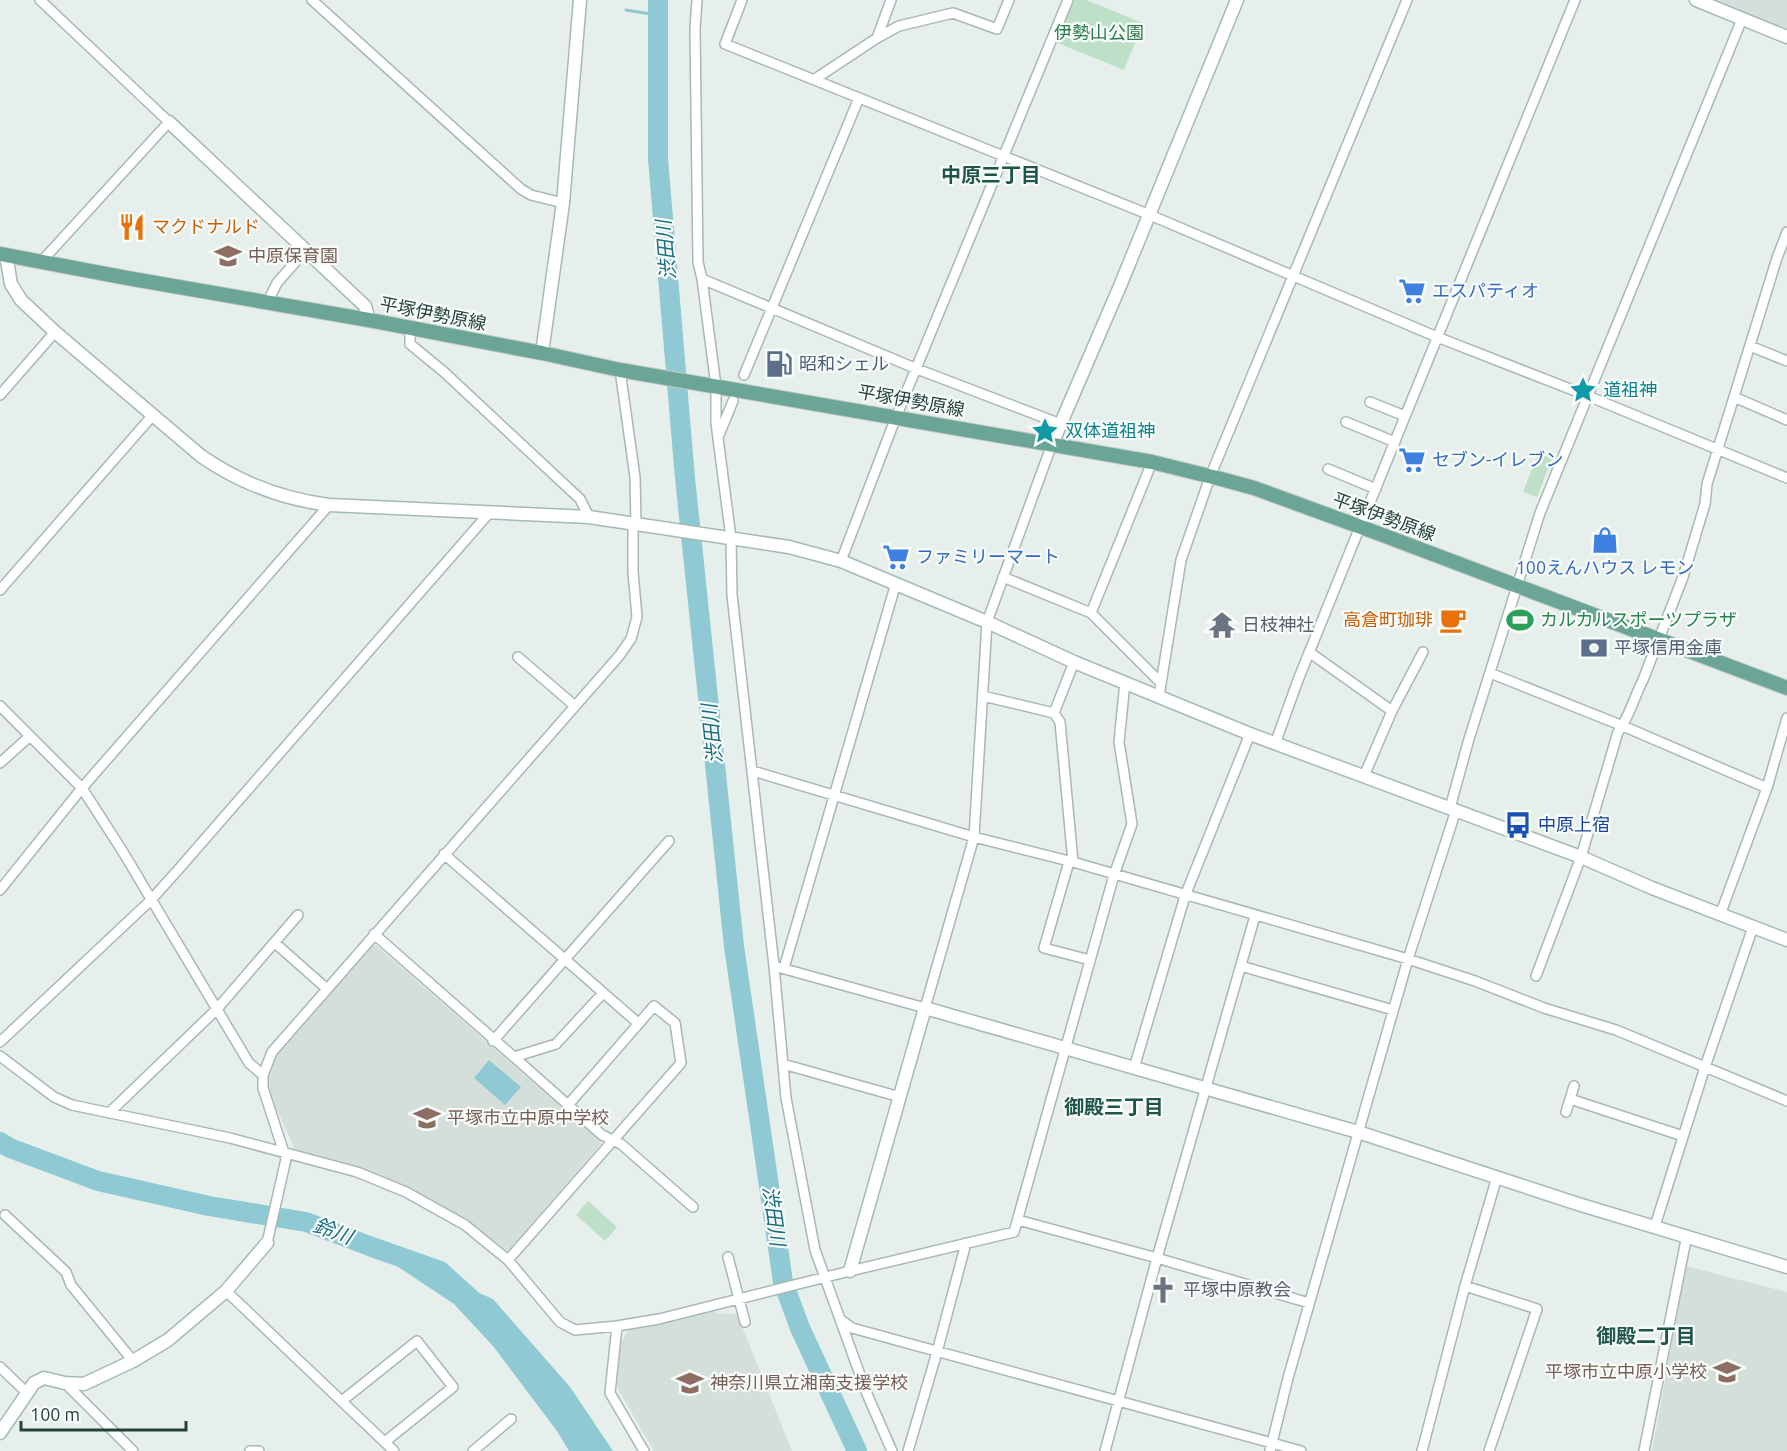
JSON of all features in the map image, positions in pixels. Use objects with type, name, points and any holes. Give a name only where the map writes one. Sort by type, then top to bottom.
[{"type":"main road","name":"平塚伊勢原線","points":[[3,254],[268,301],[624,370],[1152,462],[1254,488],[1787,688]]},
{"type":"street","points":[[40,0],[365,306],[369,320]]},
{"type":"street","points":[[312,0],[521,189],[531,195],[563,203]]},
{"type":"street","points":[[542,353],[563,203],[580,0]]},
{"type":"street","points":[[697,0],[698,262],[702,279],[713,385],[732,596],[779,967],[786,1098],[815,1250],[867,1394],[892,1451]]},
{"type":"street","points":[[742,0],[726,44],[1150,215],[1437,337],[1787,478]]},
{"type":"street","points":[[877,38],[891,0]]},
{"type":"street","points":[[815,79],[899,26],[953,13],[997,29],[1009,0]]},
{"type":"street","points":[[841,561],[896,417],[1068,0]]},
{"type":"street","points":[[850,1270],[974,837],[987,622],[1052,444],[1150,215],[1237,0]]},
{"type":"street","points":[[1159,696],[1181,560],[1210,477],[1407,0]]},
{"type":"street","points":[[1275,744],[1359,528],[1575,0]]},
{"type":"street","points":[[1696,0],[1787,37]]},
{"type":"street","points":[[1271,1447],[1309,1304],[1453,809],[1490,673],[1540,513],[1742,18]]},
{"type":"street","points":[[744,375],[859,98]]},
{"type":"street","points":[[41,262],[169,122]]},
{"type":"street","points":[[1536,976],[1581,857],[1618,732],[1623,726],[1683,577],[1705,504],[1707,484],[1787,231]]},
{"type":"street","points":[[268,301],[276,283],[306,250]]},
{"type":"street","points":[[3,254],[11,284],[21,300],[55,332],[201,456],[220,469],[271,492],[329,505],[589,517],[789,547],[841,561],[987,622],[1074,662],[1250,734],[1581,857],[1720,915],[1787,940]]},
{"type":"street","points":[[702,279],[917,369],[1061,424]]},
{"type":"street","points":[[410,329],[410,344],[580,499],[589,517]]},
{"type":"street","points":[[0,395],[55,332]]},
{"type":"street","points":[[1750,346],[1787,361]]},
{"type":"street","points":[[0,1433],[34,1383],[44,1378],[65,1383],[84,1384],[133,1361],[168,1340],[226,1291],[267,1243],[286,1156],[263,1088],[263,1074],[272,1052],[619,656],[631,639],[637,617],[633,572],[637,523],[635,477],[624,370]]},
{"type":"street","points":[[1734,397],[1787,420]]},
{"type":"street","points":[[718,437],[733,401]]},
{"type":"street","points":[[1370,402],[1405,416]]},
{"type":"street","points":[[0,590],[153,415]]},
{"type":"street","points":[[1346,422],[1395,442]]},
{"type":"street","points":[[1091,613],[1152,462]]},
{"type":"street","points":[[1328,469],[1376,489]]},
{"type":"street","points":[[0,890],[82,788],[329,505]]},
{"type":"street","points":[[0,1042],[151,900],[490,512]]},
{"type":"street","points":[[1003,577],[1091,613],[1161,683]]},
{"type":"street","points":[[779,967],[896,583]]},
{"type":"street","points":[[1309,652],[1392,711]]},
{"type":"street","points":[[1364,776],[1392,711],[1423,652]]},
{"type":"street","points":[[518,657],[575,706]]},
{"type":"street","points":[[1054,713],[1074,662]]},
{"type":"street","points":[[1490,673],[1623,726],[1767,788]]},
{"type":"street","points":[[0,1056],[54,1096],[72,1105],[230,1137],[286,1156],[357,1172],[406,1192],[465,1225],[508,1260],[560,1322],[575,1330],[659,1319],[850,1270],[1014,1232],[1114,875],[1132,824],[1119,742],[1125,682]]},
{"type":"street","points":[[983,696],[1054,713],[1060,722],[1071,862],[1044,948],[1090,960]]},
{"type":"street","points":[[0,706],[82,788],[123,852],[249,1063],[263,1074]]},
{"type":"street","points":[[1720,915],[1767,788],[1787,718]]},
{"type":"street","points":[[1134,1068],[1185,896],[1250,734]]},
{"type":"street","points":[[0,763],[30,736]]},
{"type":"street","points":[[753,771],[974,837],[1071,862],[1408,959],[1544,1008],[1616,1030],[1787,1101]]},
{"type":"street","points":[[493,1041],[669,841]]},
{"type":"street","points":[[444,854],[638,1023]]},
{"type":"street","points":[[109,1113],[217,1009],[298,915]]},
{"type":"street","points":[[1105,1451],[1157,1258],[1255,916]]},
{"type":"street","points":[[1655,1226],[1705,1066],[1753,927]]},
{"type":"street","points":[[374,934],[602,1135],[621,1144],[693,1207]]},
{"type":"street","points":[[274,943],[327,989]]},
{"type":"street","points":[[1241,966],[1393,1010]]},
{"type":"street","points":[[779,967],[1358,1132],[1578,1204],[1787,1267]]},
{"type":"street","points":[[514,1057],[556,1044],[603,993]]},
{"type":"street","points":[[508,1260],[681,1063],[675,1023],[654,1006],[568,1105]]},
{"type":"street","points":[[783,1064],[900,1097]]},
{"type":"street","points":[[1566,1112],[1574,1086]]},
{"type":"street","points":[[1570,1099],[1683,1136]]},
{"type":"street","points":[[1422,1451],[1465,1286],[1497,1177]]},
{"type":"street","points":[[5,1215],[66,1272],[71,1285],[133,1361]]},
{"type":"street","points":[[1018,1220],[1157,1258],[1309,1304]]},
{"type":"street","points":[[1644,1451],[1687,1235]]},
{"type":"street","points":[[908,1451],[966,1243]]},
{"type":"street","points":[[728,1257],[741,1299],[745,1322]]},
{"type":"street","points":[[1465,1286],[1537,1309],[1489,1451]]},
{"type":"street","points":[[226,1291],[394,1451]]},
{"type":"street","points":[[838,1318],[852,1328],[1118,1401],[1271,1447],[1300,1451]]},
{"type":"street","points":[[617,1326],[610,1393],[644,1451]]},
{"type":"street","points":[[343,1400],[417,1341],[453,1387],[386,1441]]},
{"type":"street","points":[[0,1367],[27,1394]]},
{"type":"street","points":[[65,1383],[133,1451]]},
{"type":"street","points":[[473,1451],[511,1419]]},
{"type":"street","points":[[250,1451],[259,1451]]},
{"type":"shaded area","points":[[1714,0],[1787,0],[1787,29]]},
{"type":"shaded area","name":"平塚市立中原中学校","points":[[372,946],[377,946],[601,1142],[509,1250],[501,1250],[463,1219],[295,1150],[270,1094],[269,1074],[276,1055]]},
{"type":"shaded area","name":"平塚市立中原小学校","points":[[1686,1266],[1787,1292],[1787,1451],[1652,1451]]},
{"type":"shaded area","name":"神奈川県立湘南支援学校","points":[[715,1311],[715,1313],[737,1314],[792,1451],[654,1451],[619,1391],[615,1379],[621,1342],[628,1331]]},
{"type":"green space","name":"伊勢山公園","points":[[1072,0],[1086,0],[1143,23],[1124,70],[1055,42]]},
{"type":"green space","points":[[1538,453],[1552,459],[1537,497],[1523,492]]},
{"type":"green space","points":[[588,1201],[617,1227],[605,1241],[576,1215]]},
{"type":"water","points":[[489,1060],[521,1087],[505,1105],[474,1078]]},
{"type":"water","points":[[362,1243],[493,1299],[570,1387],[613,1451],[569,1451],[557,1431],[493,1346],[454,1304]]},
{"type":"waterway","name":"渋田川","points":[[658,0],[658,159],[685,478],[734,946],[783,1282],[800,1328],[857,1451]]},
{"type":"waterway","points":[[626,10],[657,15]]},
{"type":"waterway","name":"鈴川","points":[[0,1142],[10,1148],[98,1181],[209,1206],[306,1222],[440,1271],[472,1300]]},
{"type":"place","name":"マクドナルド","points":[[132,227]]},
{"type":"place","name":"中原保育園","points":[[228,256]]},
{"type":"place","name":"エスパティオ","points":[[1412,291]]},
{"type":"place","name":"昭和シェル","points":[[779,364]]},
{"type":"place","name":"道祖神","points":[[1583,390]]},
{"type":"place","name":"双体道祖神","points":[[1045,431]]},
{"type":"place","name":"セブン-イレブン","points":[[1412,460]]},
{"type":"place","name":"100えんハウス レモン","points":[[1605,540]]},
{"type":"place","name":"ファミリーマート","points":[[896,557]]},
{"type":"place","name":"高倉町珈琲","points":[[1453,620]]},
{"type":"place","name":"カルカルスポーツプラザ","points":[[1520,620]]},
{"type":"place","name":"日枝神社","points":[[1222,625]]},
{"type":"place","name":"平塚信用金庫","points":[[1594,648]]},
{"type":"place","name":"中原上宿","points":[[1518,825]]},
{"type":"place","name":"平塚市立中原中学校","points":[[427,1118]]},
{"type":"place","name":"平塚中原教会","points":[[1163,1290]]},
{"type":"place","name":"平塚市立中原小学校","points":[[1727,1372]]},
{"type":"place","name":"神奈川県立湘南支援学校","points":[[690,1383]]},
{"type":"district","name":"中原三丁目","points":[[991,175]]},
{"type":"district","name":"御殿三丁目","points":[[1114,1107]]},
{"type":"district","name":"御殿二丁目","points":[[1646,1336]]}]
